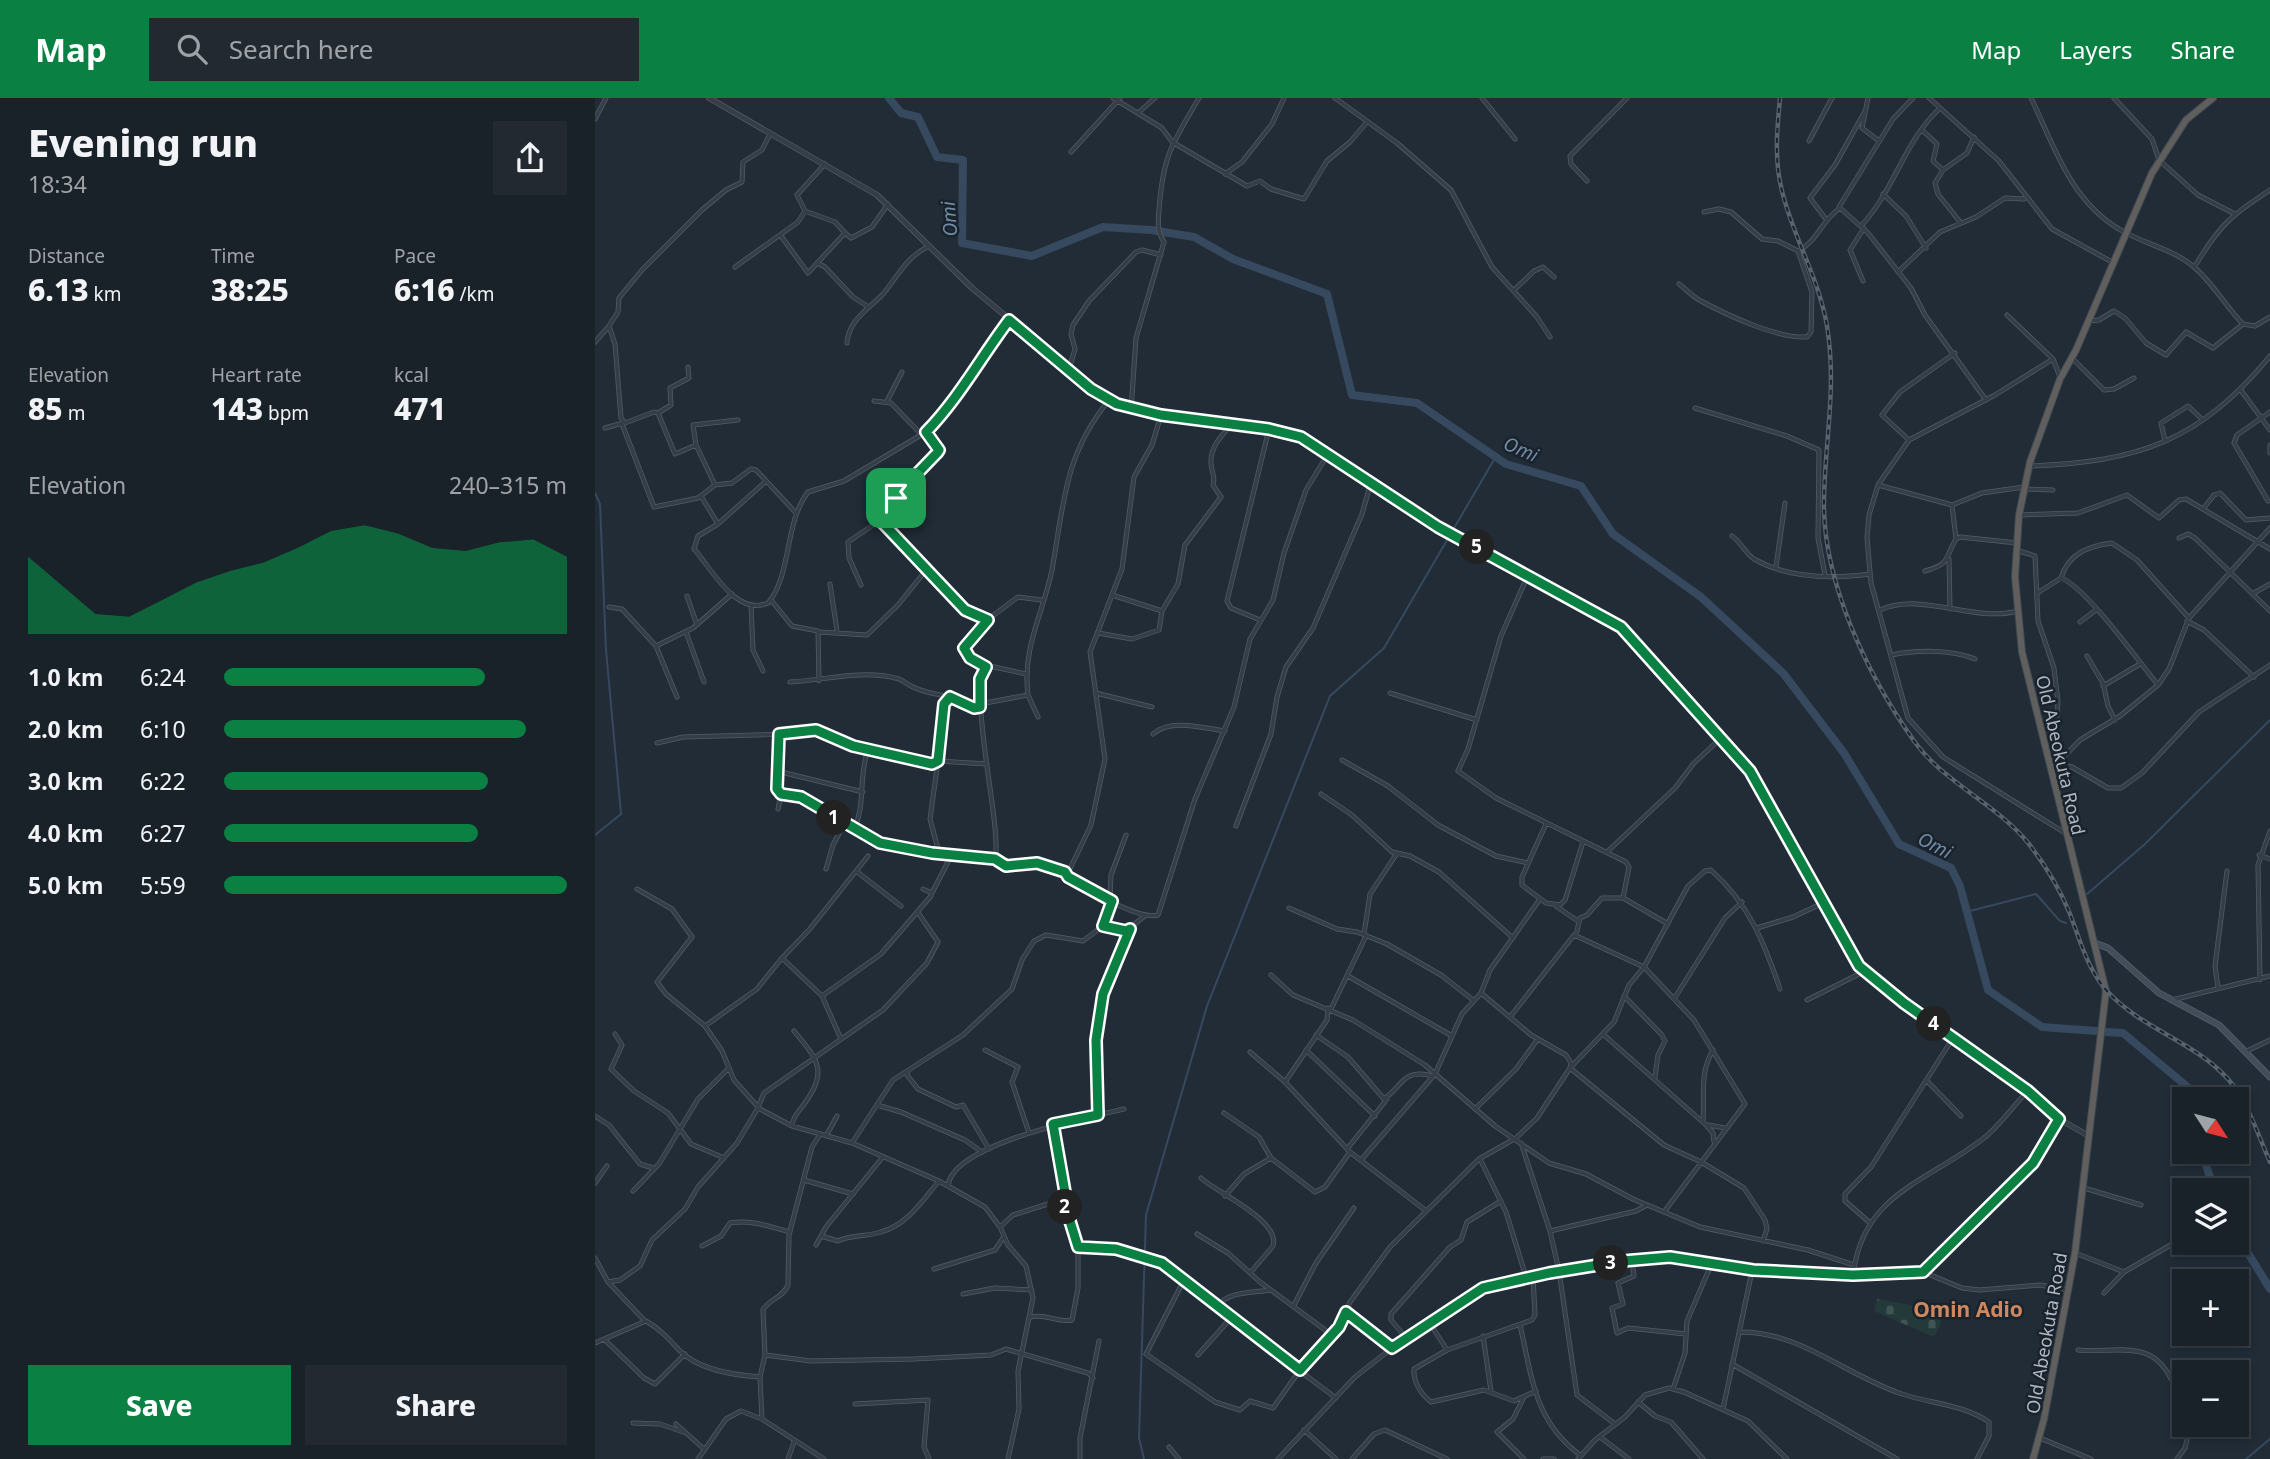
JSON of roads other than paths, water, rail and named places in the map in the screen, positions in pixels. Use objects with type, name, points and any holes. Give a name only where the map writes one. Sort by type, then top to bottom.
[{"type":"highway","name":"Old Abeokuta Road","points":[[2033,1459],[2040,1438],[2075,1253],[2091,1136],[2106,991],[2065,833],[2054,766],[2022,652],[2016,547],[2019,516],[2029,466],[2060,379],[2089,321],[2159,160],[2186,120],[2213,98]]},
{"type":"main road","points":[[2095,943],[2108,948],[2152,988],[2219,1025],[2270,1077]]},
{"type":"street","points":[[595,119],[606,98]]},
{"type":"street","points":[[709,98],[825,164],[888,204],[972,288],[1109,400],[1131,410],[1269,429],[1301,437],[1438,527],[1621,627],[1750,771],[1851,955],[1865,971],[2028,1091],[2059,1119],[2091,1136]]},
{"type":"street","points":[[1138,113],[1155,98]]},
{"type":"street","points":[[1131,410],[1136,338],[1164,242],[1159,235],[1158,222],[1163,168],[1173,143],[1199,98]]},
{"type":"street","points":[[1225,174],[1242,162],[1272,124],[1284,98]]},
{"type":"street","points":[[1335,98],[1397,143],[1451,190],[1492,267],[1514,290],[1550,337]]},
{"type":"street","points":[[1482,98],[1515,139]]},
{"type":"street","points":[[1587,181],[1571,164],[1570,156],[1627,98]]},
{"type":"street","points":[[1809,141],[1832,98]]},
{"type":"street","points":[[1868,98],[1862,128],[1879,141]]},
{"type":"street","points":[[1840,208],[1840,202],[1879,141],[1913,98]]},
{"type":"street","points":[[1929,98],[1975,136],[1999,161],[2026,200],[2052,229],[2113,263]]},
{"type":"street","points":[[2031,98],[2065,172],[2103,216],[2126,232],[2161,246],[2194,267],[2243,324],[2255,326],[2269,320]]},
{"type":"street","points":[[2113,98],[2152,139],[2159,160],[2198,195],[2233,213]]},
{"type":"street","points":[[1071,152],[1117,99],[1162,128],[1173,143],[1247,186],[1260,181],[1271,189],[1307,198],[1327,160],[1350,142],[1367,122]]},
{"type":"street","points":[[1863,281],[1850,250],[1921,130],[1940,109]]},
{"type":"street","points":[[1825,218],[1810,198],[1835,165],[1864,113]]},
{"type":"street","points":[[1921,130],[1937,144],[1933,161],[1944,170]]},
{"type":"street","points":[[595,342],[610,326],[625,289],[702,210],[726,190],[742,182],[743,162],[762,150],[771,133]]},
{"type":"street","points":[[1960,222],[1938,194],[1935,183],[1944,170],[1967,153],[1975,136]]},
{"type":"street","points":[[825,164],[797,195],[805,211],[835,222],[851,238],[871,227],[888,204]]},
{"type":"street","points":[[2194,267],[2210,240],[2233,213],[2270,190]]},
{"type":"street","points":[[1883,194],[1906,216],[1926,245]]},
{"type":"street","points":[[1898,272],[1937,234],[1976,217],[2005,198],[2020,197],[2026,200]]},
{"type":"street","points":[[1798,251],[1811,243],[1825,218],[1840,208]]},
{"type":"street","points":[[1840,208],[1863,227],[1898,272],[1931,324],[1955,353],[1986,400]]},
{"type":"street","points":[[1679,284],[1698,300],[1754,324],[1780,333],[1807,337],[1811,332],[1812,292],[1798,251],[1778,241],[1762,239],[1731,212],[1719,209],[1705,212]]},
{"type":"street","points":[[736,267],[781,236],[798,222],[805,211]]},
{"type":"street","points":[[781,236],[808,273],[845,233]]},
{"type":"street","points":[[848,342],[849,330],[868,306],[884,292],[908,259],[931,245]]},
{"type":"street","points":[[1069,370],[1075,349],[1071,334],[1073,325],[1089,301],[1136,252],[1142,250],[1161,255]]},
{"type":"street","points":[[819,264],[853,297],[868,306]]},
{"type":"street","points":[[1514,290],[1534,271],[1543,267],[1554,277]]},
{"type":"street","points":[[2089,321],[2099,320],[2114,312],[2125,318],[2146,343],[2166,355],[2186,332],[2213,348],[2243,324]]},
{"type":"street","points":[[2007,315],[2053,359],[2060,379]]},
{"type":"street","points":[[765,482],[718,524],[698,536],[694,549],[740,601],[764,606],[771,600],[778,584],[800,503],[811,491],[844,481],[923,433],[973,373],[985,351],[1009,320]]},
{"type":"street","points":[[610,326],[615,344],[621,418],[654,507],[701,496],[715,485],[732,483],[751,469],[756,470],[796,513]]},
{"type":"street","points":[[1909,440],[1882,415],[1900,392],[1955,353]]},
{"type":"street","points":[[2029,466],[2132,455],[2165,442],[2189,431],[2240,389],[2270,356]]},
{"type":"street","points":[[2072,358],[2104,390],[2115,389],[2134,378]]},
{"type":"street","points":[[2053,359],[1986,400],[1909,440],[1878,485],[1867,526],[1870,575],[1908,718],[1931,746],[1959,769],[2065,833]]},
{"type":"street","points":[[605,428],[658,413],[671,405],[670,388],[689,378],[688,367]]},
{"type":"street","points":[[887,401],[902,372]]},
{"type":"street","points":[[2240,389],[2270,430]]},
{"type":"street","points":[[1038,717],[1028,695],[1025,674],[1041,600],[1052,569],[1056,528],[1076,450],[1083,435],[1109,400]]},
{"type":"street","points":[[860,585],[849,558],[848,542],[879,521],[885,507],[939,450],[887,401],[874,401]]},
{"type":"street","points":[[2165,442],[2161,423],[2174,412],[2186,405],[2201,419]]},
{"type":"street","points":[[1695,408],[1787,436],[1819,450],[1818,538],[1825,575]]},
{"type":"street","points":[[2268,501],[2234,443],[2237,435],[2270,412]]},
{"type":"street","points":[[658,413],[675,454],[696,445]]},
{"type":"street","points":[[1067,875],[1088,835],[1103,776],[1105,754],[1090,658],[1122,569],[1134,477],[1152,445],[1161,415]]},
{"type":"street","points":[[715,485],[696,445],[693,425],[738,420]]},
{"type":"street","points":[[1098,634],[1132,639],[1159,630],[1162,611],[1178,584],[1185,545],[1220,499],[1213,485],[1215,479],[1210,462],[1216,442],[1232,424]]},
{"type":"street","points":[[1261,620],[1231,608],[1227,601],[1269,429]]},
{"type":"street","points":[[2270,444],[2270,453]]},
{"type":"street","points":[[779,734],[777,789],[781,794],[801,797],[880,843],[995,859],[1006,866],[1037,863],[1065,872],[1111,900],[1146,915],[1155,916],[1160,912],[1195,799],[1225,731],[1240,685],[1250,639],[1273,600],[1284,553],[1305,490],[1328,453]]},
{"type":"street","points":[[1236,826],[1271,734],[1277,697],[1286,667],[1313,628],[1362,514],[1371,482]]},
{"type":"street","points":[[1878,485],[1952,505],[1982,493],[2024,488],[2053,490]]},
{"type":"street","points":[[2203,509],[2214,495],[2220,493],[2246,520],[2270,518]]},
{"type":"street","points":[[2019,516],[2078,513],[2127,495],[2159,518],[2179,499],[2189,500],[2270,549]]},
{"type":"street","points":[[701,496],[718,524]]},
{"type":"street","points":[[1776,567],[1785,503]]},
{"type":"street","points":[[1925,571],[1942,565],[1948,559],[1956,539],[1952,505]]},
{"type":"street","points":[[879,521],[965,610],[988,620]]},
{"type":"street","points":[[2054,766],[2080,740],[2115,719],[2158,685],[2169,669],[2188,620],[2211,591],[2231,574],[2270,528]]},
{"type":"street","points":[[2179,538],[2185,534],[2191,536],[2270,611]]},
{"type":"street","points":[[1732,536],[1751,557],[1784,572],[1825,575],[1831,579],[1870,575]]},
{"type":"street","points":[[1956,539],[2016,547],[2035,556],[2039,626],[2050,653],[2057,687],[2055,740],[2062,760]]},
{"type":"street","points":[[2039,592],[2061,578],[2064,569],[2080,551],[2112,543],[2137,560],[2188,620],[2204,629],[2254,677]]},
{"type":"street","points":[[1948,559],[1950,609]]},
{"type":"street","points":[[771,600],[792,626],[819,632],[838,631],[867,635],[898,605],[927,569]]},
{"type":"street","points":[[1528,575],[1501,636],[1458,771],[1496,798],[1523,809],[1546,824],[1628,864],[1622,898]]},
{"type":"street","points":[[2061,578],[2071,583],[2097,610],[2158,685]]},
{"type":"street","points":[[830,584],[838,631]]},
{"type":"street","points":[[2254,593],[2270,584]]},
{"type":"street","points":[[656,646],[697,625],[732,594]]},
{"type":"street","points":[[1112,594],[1162,611]]},
{"type":"street","points":[[687,596],[697,625]]},
{"type":"street","points":[[1025,674],[986,667],[964,651],[988,620],[1019,597],[1041,600]]},
{"type":"street","points":[[751,605],[753,650],[763,671]]},
{"type":"street","points":[[1880,610],[1896,605],[1950,609],[1977,615],[2018,611]]},
{"type":"street","points":[[609,607],[622,609],[656,646],[659,659],[677,697]]},
{"type":"street","points":[[2080,622],[2097,610]]},
{"type":"street","points":[[686,632],[704,682]]},
{"type":"street","points":[[819,632],[819,681]]},
{"type":"street","points":[[1891,655],[1909,652],[1957,654],[1975,659]]},
{"type":"street","points":[[2087,656],[2103,686],[2108,706],[2115,719]]},
{"type":"street","points":[[2103,686],[2140,664]]},
{"type":"street","points":[[2054,766],[2072,767],[2108,789],[2121,788],[2142,773],[2199,712],[2270,666]]},
{"type":"street","points":[[986,667],[980,679],[980,706],[997,837],[995,859]]},
{"type":"street","points":[[790,682],[819,681],[853,674],[899,679],[930,694],[950,697],[974,708],[1028,695]]},
{"type":"street","points":[[1096,693],[1152,707]]},
{"type":"street","points":[[1390,693],[1476,720]]},
{"type":"street","points":[[939,853],[930,819],[944,704],[950,697]]},
{"type":"street","points":[[1153,734],[1166,726],[1188,725],[1225,731]]},
{"type":"street","points":[[657,743],[683,737],[816,730],[868,750],[920,762],[987,764]]},
{"type":"street","points":[[1607,852],[1618,845],[1722,737]]},
{"type":"street","points":[[855,830],[868,750]]},
{"type":"street","points":[[1342,760],[1388,786],[1439,825],[1487,852],[1528,863]]},
{"type":"street","points":[[777,771],[863,792]]},
{"type":"street","points":[[778,809],[781,794]]},
{"type":"street","points":[[1321,794],[1352,815],[1397,853],[1410,856],[1439,872],[1513,938]]},
{"type":"street","points":[[827,869],[833,845],[844,824]]},
{"type":"street","points":[[1546,824],[1528,863],[1522,885],[1541,900],[1578,921]]},
{"type":"street","points":[[2260,980],[2259,855],[2270,831]]},
{"type":"street","points":[[852,1143],[893,1080],[963,1035],[1012,989],[1022,960],[1041,936],[1083,941],[1103,926],[1111,900],[1111,875],[1126,835]]},
{"type":"street","points":[[1555,906],[1565,900],[1583,842]]},
{"type":"street","points":[[1285,1082],[1327,1020],[1365,935],[1370,894],[1397,853]]},
{"type":"street","points":[[923,889],[932,893],[952,854]]},
{"type":"street","points":[[2259,855],[2270,859]]},
{"type":"street","points":[[705,1026],[757,989],[809,930],[868,856]]},
{"type":"street","points":[[1185,1279],[1146,1354],[1215,1402],[1240,1410],[1250,1401],[1273,1408],[1300,1370],[1332,1335],[1377,1262],[1425,1210],[1479,1158],[1518,1139],[1542,1111],[1570,1068],[1604,1035],[1688,886],[1705,870],[1711,870],[1742,902],[1757,928],[1780,989]]},
{"type":"street","points":[[856,871],[901,906]]},
{"type":"street","points":[[2218,988],[2215,966],[2227,871]]},
{"type":"street","points":[[637,889],[673,909],[692,937],[657,982],[666,994],[705,1026],[734,1080],[759,1106],[792,1126],[819,1136],[852,1143],[882,1158],[902,1163],[985,1207],[1000,1227],[1003,1238],[1024,1262],[1032,1290],[1030,1317],[1018,1371],[1018,1419],[1008,1459]]},
{"type":"street","points":[[822,996],[881,954],[919,914],[931,896]]},
{"type":"street","points":[[1510,1017],[1576,935],[1578,921],[1602,898],[1622,898],[1668,924]]},
{"type":"street","points":[[1361,1160],[1434,1075],[1472,1000],[1481,993],[1490,970],[1541,900]]},
{"type":"street","points":[[1674,999],[1725,918],[1742,902]]},
{"type":"street","points":[[1757,928],[1767,928],[1823,903]]},
{"type":"street","points":[[1289,908],[1337,929],[1365,935],[1441,975],[1472,1000]]},
{"type":"street","points":[[608,1282],[620,1280],[640,1266],[652,1240],[685,1209],[698,1187],[737,1143],[764,1093],[883,1010],[935,951],[939,942],[919,914]]},
{"type":"street","points":[[1103,926],[1126,931],[1146,915]]},
{"type":"street","points":[[1098,1115],[1096,1040],[1103,994],[1130,929]]},
{"type":"street","points":[[1576,935],[1598,949],[1644,967],[1694,1020],[1745,1098],[1744,1107],[1714,1142],[1664,1212]]},
{"type":"street","points":[[782,958],[822,996],[842,1040]]},
{"type":"street","points":[[1807,1000],[1865,971]]},
{"type":"street","points":[[1271,975],[1293,995],[1330,1009],[1375,1033],[1434,1075],[1495,1126],[1518,1139],[1549,1163],[1586,1174],[1647,1205],[1700,1227],[1808,1250],[1854,1265]]},
{"type":"street","points":[[1348,976],[1452,1036]]},
{"type":"street","points":[[2172,1000],[2270,976]]},
{"type":"street","points":[[1481,993],[1538,1039],[1566,1055],[1570,1060],[1570,1068]]},
{"type":"street","points":[[1624,996],[1662,1035],[1664,1041],[1658,1055],[1655,1079]]},
{"type":"street","points":[[792,1126],[794,1117],[818,1082],[820,1072],[815,1058],[794,1031]]},
{"type":"street","points":[[615,1034],[622,1045],[611,1069],[634,1091],[668,1113],[691,1144],[722,1157]]},
{"type":"street","points":[[1316,1035],[1348,1058],[1387,1099]]},
{"type":"street","points":[[1604,1035],[1705,1123],[1713,1133],[1714,1142]]},
{"type":"street","points":[[1869,1222],[1845,1201],[1845,1194],[1871,1167],[1901,1117],[1928,1082],[1953,1038]]},
{"type":"street","points":[[1475,1109],[1516,1069],[1538,1039]]},
{"type":"street","points":[[2247,1051],[2270,1040]]},
{"type":"street","points":[[985,1050],[1018,1067],[1019,1072],[1012,1082],[1029,1133]]},
{"type":"street","points":[[1307,1050],[1375,1116]]},
{"type":"street","points":[[1705,1123],[1702,1077],[1713,1050]]},
{"type":"street","points":[[1250,1052],[1285,1082],[1349,1150],[1425,1210]]},
{"type":"street","points":[[633,1191],[655,1168],[698,1099],[729,1068]]},
{"type":"street","points":[[1570,1068],[1664,1145],[1701,1162],[1751,1195],[1751,1204],[1765,1220],[1767,1229],[1763,1241]]},
{"type":"street","points":[[908,1071],[907,1075],[918,1088],[956,1107],[963,1105],[989,1149]]},
{"type":"street","points":[[1224,1113],[1259,1137],[1271,1158],[1310,1189],[1319,1192],[1404,1077],[1434,1075]]},
{"type":"street","points":[[1928,1082],[1961,1116]]},
{"type":"street","points":[[1853,1275],[1861,1237],[1869,1222],[1910,1186],[1985,1137],[2028,1091]]},
{"type":"street","points":[[877,1105],[901,1112],[965,1140],[982,1152]]},
{"type":"street","points":[[948,1186],[949,1178],[982,1152],[1053,1124],[1124,1109]]},
{"type":"street","points":[[595,1116],[609,1125],[640,1164],[655,1168]]},
{"type":"street","points":[[826,1136],[837,1116]]},
{"type":"street","points":[[1923,1272],[2033,1163],[2059,1119]]},
{"type":"street","points":[[1705,1123],[1726,1127]]},
{"type":"street","points":[[1030,1317],[1040,1314],[1072,1320],[1078,1289],[1078,1247],[1065,1205],[1053,1124]]},
{"type":"street","points":[[762,1419],[760,1377],[765,1355],[762,1314],[767,1304],[778,1299],[788,1285],[790,1233],[812,1147],[819,1136]]},
{"type":"street","points":[[1518,1139],[1550,1231],[1559,1271],[1577,1395],[1615,1424]]},
{"type":"street","points":[[816,1245],[882,1158]]},
{"type":"street","points":[[1225,1196],[1244,1174],[1271,1158]]},
{"type":"street","points":[[1479,1158],[1501,1201],[1526,1277]]},
{"type":"street","points":[[595,1183],[607,1166]]},
{"type":"street","points":[[1201,1178],[1259,1216],[1274,1236],[1268,1254],[1250,1273]]},
{"type":"street","points":[[804,1180],[853,1194]]},
{"type":"street","points":[[821,1236],[838,1241],[850,1235],[881,1232],[908,1218],[939,1181]]},
{"type":"street","points":[[2084,1188],[2141,1205]]},
{"type":"street","points":[[1407,1339],[1391,1320],[1391,1314],[1450,1247],[1461,1240],[1467,1222],[1501,1201]]},
{"type":"street","points":[[1000,1227],[1013,1215],[1053,1202],[1065,1205]]},
{"type":"street","points":[[1550,1231],[1621,1215],[1647,1205]]},
{"type":"street","points":[[1294,1305],[1316,1264],[1354,1208]]},
{"type":"street","points":[[702,1246],[721,1236],[730,1223],[739,1221],[753,1222],[790,1233]]},
{"type":"street","points":[[1197,1234],[1228,1253],[1271,1290],[1332,1335]]},
{"type":"street","points":[[934,1269],[995,1250],[1003,1238]]},
{"type":"street","points":[[2104,1293],[2124,1272],[2172,1244]]},
{"type":"street","points":[[1078,1247],[1116,1249],[1162,1263],[1185,1279],[1230,1319],[1336,1398]]},
{"type":"street","points":[[2075,1253],[2124,1272]]},
{"type":"street","points":[[1278,1459],[1355,1377],[1392,1348],[1431,1325],[1483,1288],[1526,1277],[1632,1260],[1670,1257],[1753,1270],[1853,1275],[1923,1272],[1962,1288],[1996,1290],[2040,1285],[2068,1290]]},
{"type":"street","points":[[595,1258],[617,1293],[646,1321],[667,1335],[685,1354],[705,1367],[760,1377]]},
{"type":"street","points":[[1632,1260],[1634,1276],[1618,1283],[1623,1304],[1612,1308],[1617,1333],[1628,1328],[1686,1334]]},
{"type":"street","points":[[1673,1389],[1683,1362],[1690,1312],[1711,1265]]},
{"type":"street","points":[[1723,1409],[1753,1270]]},
{"type":"street","points":[[1533,1276],[1535,1316],[1520,1325],[1447,1350],[1413,1371],[1425,1398],[1436,1403],[1473,1391],[1491,1391],[1514,1401],[1536,1391]]},
{"type":"street","points":[[617,1293],[620,1280]]},
{"type":"street","points":[[963,1294],[995,1288],[1032,1290]]},
{"type":"street","points":[[1217,1307],[1222,1299],[1230,1296],[1271,1290]]},
{"type":"street","points":[[1346,1312],[1392,1348]]},
{"type":"street","points":[[1198,1355],[1230,1319]]},
{"type":"street","points":[[595,1343],[646,1321]]},
{"type":"street","points":[[1431,1325],[1447,1350]]},
{"type":"street","points":[[1520,1325],[1542,1412],[1553,1431],[1579,1457],[1638,1402],[1652,1392],[1673,1389],[1723,1409],[1762,1432],[1787,1459]]},
{"type":"street","points":[[1738,1332],[1774,1334],[1883,1387],[1964,1408],[1983,1418],[1989,1422],[1991,1431],[1977,1459]]},
{"type":"street","points":[[1483,1336],[1491,1391]]},
{"type":"street","points":[[605,1340],[644,1378],[655,1384],[685,1354]]},
{"type":"street","points":[[1080,1459],[1080,1438],[1099,1341]]},
{"type":"street","points":[[765,1355],[811,1361],[965,1357],[991,1355],[1006,1349],[1088,1373],[1093,1378]]},
{"type":"street","points":[[2078,1350],[2148,1353],[2166,1367],[2172,1380]]},
{"type":"street","points":[[1732,1364],[1897,1459]]},
{"type":"street","points":[[1088,1373],[1094,1371]]},
{"type":"street","points":[[1524,1398],[1513,1419],[1497,1432],[1524,1459]]},
{"type":"street","points":[[855,1404],[928,1400],[924,1447],[929,1459]]},
{"type":"street","points":[[1638,1402],[1654,1416],[1671,1422],[1703,1459]]},
{"type":"street","points":[[698,1459],[730,1414],[741,1411],[762,1419],[824,1459]]},
{"type":"street","points":[[633,1423],[660,1424],[686,1433]]},
{"type":"street","points":[[675,1424],[704,1449]]},
{"type":"street","points":[[1304,1430],[1336,1459]]},
{"type":"street","points":[[1352,1459],[1374,1434],[1385,1430],[1447,1459]]},
{"type":"street","points":[[1599,1437],[1629,1459]]},
{"type":"street","points":[[2177,1459],[2185,1448],[2188,1437]]},
{"type":"street","points":[[2040,1438],[2091,1459]]},
{"type":"street","points":[[788,1459],[794,1447],[793,1440]]},
{"type":"street","points":[[1169,1447],[1179,1459]]},
{"type":"street","points":[[1359,1459],[1360,1451]]},
{"type":"street","points":[[1543,1459],[1554,1459]]},
{"type":"waterway","name":"Omi","points":[[889,98],[901,113],[918,117],[937,157],[963,160],[962,243],[1032,256],[1103,227],[1151,230],[1194,237],[1233,259],[1327,294],[1352,395],[1417,403],[1506,464],[1581,486],[1613,534],[1701,597],[1783,673],[1844,753],[1899,844],[1951,868],[1960,886],[1988,990],[2042,1027],[2096,1031]]},
{"type":"waterway","points":[[1144,1459],[1139,1438],[1146,1215],[1207,1006],[1330,696],[1384,648],[1495,458]]},
{"type":"waterway","points":[[595,493],[600,504],[606,650],[621,814],[595,835]]},
{"type":"waterway","points":[[2087,894],[2145,844],[2270,720]]},
{"type":"waterway","points":[[1966,912],[2036,894],[2060,921],[2066,923]]},
{"type":"waterway","name":"Omi","points":[[2106,1032],[2123,1033],[2188,1087]]},
{"type":"waterway","name":"Omi","points":[[2206,1164],[2210,1178]]},
{"type":"waterway","name":"Omi","points":[[2249,1255],[2270,1289]]},
{"type":"waterway","points":[[2246,1459],[2270,1439]]},
{"type":"railway","points":[[1780,98],[1777,144],[1779,179],[1818,291],[1830,349],[1831,392],[1824,499],[1825,530],[1839,594],[1865,657],[1897,715],[1926,756],[1955,782],[2002,817],[2035,852],[2062,896],[2085,955],[2101,984],[2136,1016],[2200,1055],[2228,1079],[2247,1108],[2270,1162]]},
{"type":"district","name":"Omin Adio","points":[[1968,1309]]}]
